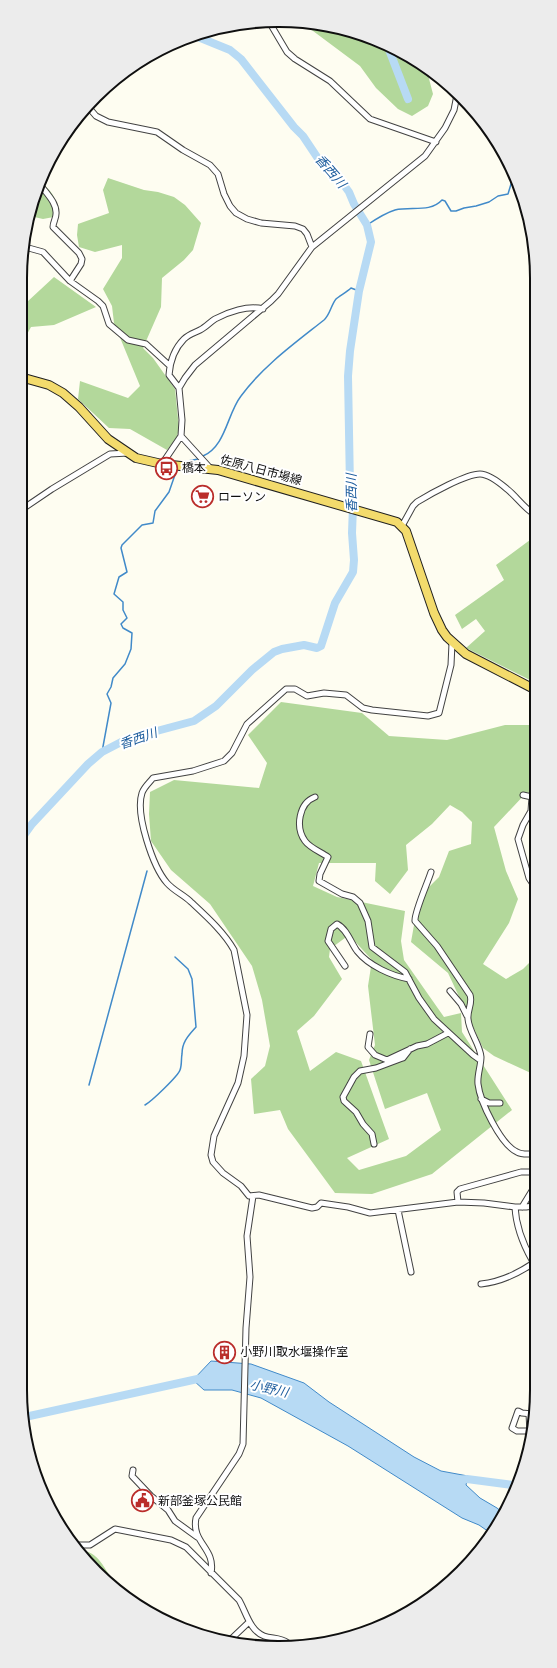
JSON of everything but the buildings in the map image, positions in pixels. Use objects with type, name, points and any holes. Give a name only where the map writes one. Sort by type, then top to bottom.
[{"type":"main road","name":"佐原八日市場線","points":[[27,379],[49,385],[63,394],[79,407],[108,439],[136,458],[162,464],[211,469],[391,520],[402,526]]},
{"type":"main road","points":[[402,526],[406,531],[434,613],[442,630],[452,643],[466,654],[530,687]]},
{"type":"street","points":[[273,27],[291,56],[330,81],[370,119],[436,142]]},
{"type":"street","points":[[179,388],[195,365],[278,294],[312,247],[425,156],[436,142],[451,116],[455,100]]},
{"type":"street","points":[[91,111],[96,116],[108,122],[156,132],[183,150],[210,165],[218,174],[224,194],[230,206],[236,213],[247,219],[261,223],[295,226],[303,229],[310,240],[312,247]]},
{"type":"street","points":[[43,189],[54,205],[56,215],[53,222],[54,228],[79,253],[82,259],[81,264],[70,281]]},
{"type":"street","points":[[29,248],[43,252],[70,281],[98,301],[103,306],[110,324],[123,336],[128,340],[146,344],[170,366]]},
{"type":"street","points":[[162,464],[181,436],[182,420],[179,388],[169,375],[170,366],[176,350],[184,339],[190,334],[216,319],[230,313],[256,307],[263,308]]},
{"type":"street","points":[[181,436],[211,469]]},
{"type":"street","points":[[27,506],[110,454],[128,453]]},
{"type":"street","points":[[402,526],[413,506],[417,502],[461,480],[481,474],[496,480],[530,510]]},
{"type":"street","points":[[452,643],[451,665],[438,713],[428,716],[372,710],[363,708],[346,695],[324,693],[307,696],[292,688],[286,689],[247,724],[232,753],[224,762],[193,771],[153,778],[142,794],[141,803],[143,825],[148,846],[160,872],[167,883],[191,902],[213,924],[230,943],[234,950],[247,1015],[244,1056],[238,1083],[214,1136],[211,1155],[213,1162],[222,1173],[241,1186],[250,1196],[259,1196],[312,1208],[317,1207],[321,1203],[348,1207],[370,1213],[458,1202],[515,1207],[530,1206]]},
{"type":"street","points":[[523,794],[530,796]]},
{"type":"street","points":[[315,797],[308,801],[302,811],[300,826],[301,834],[308,844],[328,857],[320,874],[319,880],[342,894],[353,897],[360,903],[368,922],[372,947],[400,968],[409,979],[428,1012],[448,1033],[480,1060]]},
{"type":"street","points":[[530,813],[523,825],[518,839],[530,880]]},
{"type":"street","points":[[431,872],[422,899],[416,910],[415,921],[437,946],[470,995],[471,1002],[468,1019]]},
{"type":"street","points":[[345,966],[328,941],[331,929],[337,924],[342,928],[358,953],[367,960],[389,973],[409,979]]},
{"type":"street","points":[[450,991],[460,1004],[468,1019],[480,1054],[477,1076],[481,1099],[487,1113],[509,1146],[518,1153],[530,1154]]},
{"type":"street","points":[[370,1034],[368,1047],[375,1055],[382,1060],[386,1060],[410,1049],[427,1044],[448,1033]]},
{"type":"street","points":[[374,1144],[372,1134],[363,1124],[356,1112],[344,1101],[343,1097],[357,1073],[400,1060],[410,1049]]},
{"type":"street","points":[[481,1099],[489,1103],[500,1103]]},
{"type":"street","points":[[458,1202],[458,1192],[460,1189],[521,1172],[530,1172]]},
{"type":"street","points":[[522,1207],[530,1194]]},
{"type":"street","points":[[197,1537],[194,1527],[196,1518],[242,1447],[246,1328],[250,1278],[247,1236],[253,1196]]},
{"type":"street","points":[[515,1207],[516,1219],[520,1232],[530,1255]]},
{"type":"street","points":[[398,1210],[411,1272]]},
{"type":"street","points":[[481,1284],[490,1283],[516,1274],[530,1265]]},
{"type":"street","points":[[526,1431],[517,1431],[512,1428],[518,1410],[529,1414]]},
{"type":"street","points":[[133,1470],[132,1476],[151,1496],[168,1510],[175,1521],[197,1537],[208,1550],[212,1568],[211,1573]]},
{"type":"street","points":[[81,1545],[90,1545],[112,1530],[121,1528],[176,1542],[186,1547],[239,1600],[250,1622],[260,1635],[283,1641]]},
{"type":"street","points":[[234,1637],[250,1622]]},
{"type":"green space","points":[[310,29],[359,40],[390,53],[418,69],[428,76],[433,94],[428,106],[412,116],[398,109],[376,88],[360,66]]},
{"type":"green space","points":[[108,178],[144,190],[158,192],[174,197],[185,205],[201,223],[193,250],[184,260],[162,278],[161,307],[143,348],[153,358],[175,389],[179,428],[177,437],[167,450],[130,429],[109,428],[78,399],[80,381],[128,398],[140,386],[114,323],[112,306],[103,289],[122,258],[122,245],[95,252],[79,247],[77,235],[78,224],[109,213],[103,190]]},
{"type":"green space","points":[[45,186],[55,198],[59,216],[43,219],[35,217]]},
{"type":"green space","points":[[54,277],[96,307],[54,325],[31,327],[27,334],[27,302]]},
{"type":"green space","points":[[530,540],[530,680],[466,648],[485,631],[476,619],[462,629],[455,615],[504,580],[496,565]]},
{"type":"green space","points":[[281,702],[362,713],[389,736],[447,740],[505,725],[530,725],[530,794],[527,792],[494,827],[506,871],[518,899],[509,923],[483,964],[506,979],[523,969],[530,962],[530,1073],[494,1056],[483,1048],[448,973],[411,942],[419,897],[439,877],[449,851],[471,844],[472,822],[462,812],[450,805],[432,824],[406,845],[408,870],[390,894],[375,881],[376,863],[319,863],[313,886],[337,897],[405,911],[401,941],[404,960],[444,1017],[461,1013],[462,1032],[512,1110],[432,1174],[372,1194],[335,1193],[288,1129],[280,1110],[254,1114],[251,1079],[265,1066],[270,1046],[262,1000],[252,966],[210,904],[171,870],[151,841],[149,814],[150,792],[174,780],[259,788],[267,763],[248,735]],"holes":[[[349,935],[372,960],[368,986],[375,1045],[369,1060],[385,1109],[427,1093],[441,1130],[406,1156],[359,1170],[347,1158],[389,1139],[361,1061],[336,1052],[310,1071],[297,1031],[314,1016],[342,979],[329,957],[330,949]]]},
{"type":"green space","points":[[86,1551],[92,1554],[101,1562],[110,1576]]},
{"type":"water","points":[[211,1361],[251,1364],[304,1383],[329,1402],[414,1457],[441,1471],[468,1476],[466,1485],[480,1498],[499,1510],[487,1530],[479,1525],[462,1518],[348,1446],[261,1398],[232,1390],[204,1390],[193,1380]]},
{"type":"waterway","name":"香西川","points":[[27,831],[88,764],[102,752],[127,739],[194,721],[216,706],[252,670],[274,652],[304,645],[317,648],[321,646],[335,603],[353,572],[353,506],[350,487],[348,376],[350,351],[359,291],[371,242],[367,225],[354,204],[349,192],[338,177],[319,160],[303,136],[294,127],[241,59],[230,50],[202,39]]},
{"type":"waterway","points":[[390,53],[408,99]]},
{"type":"waterway","points":[[367,225],[384,214],[395,210],[426,208],[437,204],[442,200],[445,201],[451,211],[476,206],[489,202],[498,196],[508,194],[511,183]]},
{"type":"waterway","points":[[203,456],[217,445],[236,403],[259,375],[280,355],[324,320],[337,298],[351,288],[359,291]]},
{"type":"waterway","points":[[183,462],[198,459]]},
{"type":"waterway","points":[[102,752],[111,703],[107,694],[111,687],[113,678],[125,664],[131,649],[132,633],[123,628],[121,624],[127,618],[123,610],[123,602],[114,594],[119,577],[127,572],[121,548],[122,545],[142,525],[153,523],[155,511],[169,492],[177,469]]},
{"type":"waterway","points":[[89,1085],[147,871]]},
{"type":"waterway","points":[[145,1105],[153,1099],[178,1073],[181,1068],[184,1043],[196,1027],[192,979],[188,969],[175,957]]},
{"type":"waterway","name":"小野川","points":[[29,1416],[202,1378]]},
{"type":"waterway","name":"小野川","points":[[458,1480],[467,1479],[511,1485]]},
{"type":"place","name":"橋本","points":[[167,468]]},
{"type":"place","name":"ローソン","points":[[202,497]]},
{"type":"place","name":"小野川取水堰操作室","points":[[225,1352]]},
{"type":"place","name":"新部釜塚公民館","points":[[142,1501]]}]
